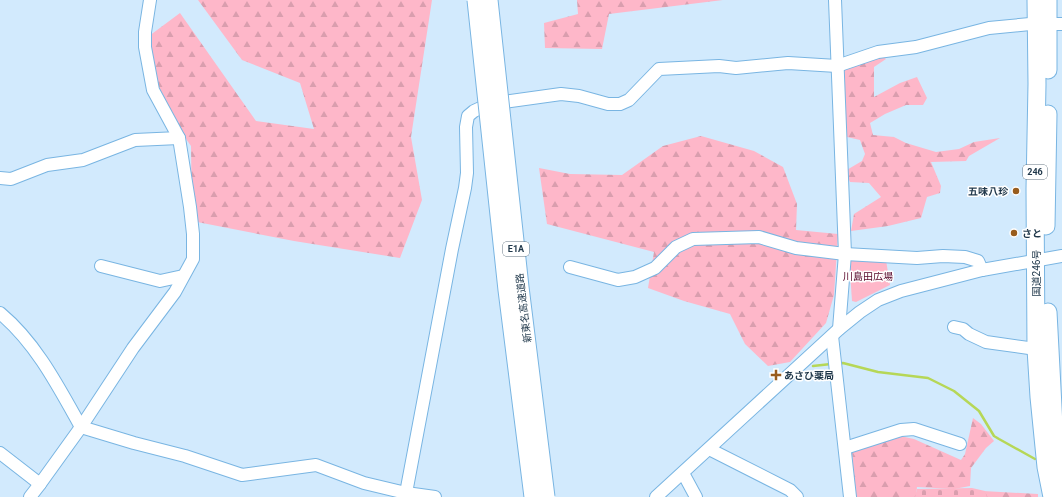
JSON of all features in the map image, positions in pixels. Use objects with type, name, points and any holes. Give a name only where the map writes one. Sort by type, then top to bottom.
[{"type":"highway","name":"新東名高速道路","points":[[476,0],[508,298],[533,497]]},
{"type":"highway","name":"新東名高速道路","points":[[489,0],[515,248],[546,497]]},
{"type":"highway","name":"国道246号","points":[[1036,0],[1049,24]]},
{"type":"highway","name":"国道246号","points":[[1048,0],[1049,24],[1037,84],[1035,189],[1048,259],[1048,332],[1054,426],[1062,492]]},
{"type":"highway","name":"国道246号","points":[[1048,259],[1036,349],[1046,467],[1052,497]]},
{"type":"street","points":[[30,497],[81,427],[133,348],[175,292],[193,259],[193,234],[190,207],[179,138],[153,90],[145,47],[145,32],[150,0]]},
{"type":"street","points":[[836,0],[837,66],[846,254],[835,333],[850,497]]},
{"type":"street","points":[[406,494],[452,249],[465,188],[467,173],[466,127],[468,116],[474,111],[489,104],[561,94],[579,96],[608,104],[620,104],[629,100],[659,69],[720,66],[736,68],[788,63],[837,66],[878,52],[916,47],[989,28],[1049,24]]},
{"type":"street","points":[[0,178],[11,179],[47,165],[82,160],[135,140],[179,138]]},
{"type":"street","points":[[570,267],[618,280],[635,277],[656,268],[676,247],[692,239],[759,237],[796,248],[846,254],[917,258],[943,256],[965,257],[978,261],[982,270]]},
{"type":"street","points":[[656,497],[835,333],[865,308],[878,300],[897,292],[982,270],[1048,259]]},
{"type":"street","points":[[101,266],[160,281],[183,276]]},
{"type":"street","points":[[0,313],[14,325],[30,344],[58,386],[81,427],[185,456],[242,475],[316,465],[364,483],[406,494],[435,497]]},
{"type":"street","points":[[954,327],[963,329],[969,334],[986,342],[1036,349]]},
{"type":"street","points":[[845,448],[901,430],[914,429],[960,444]]},
{"type":"street","points":[[709,448],[790,490],[797,497]]},
{"type":"street","points":[[0,453],[40,484]]},
{"type":"street","points":[[683,473],[696,497]]},
{"type":"green space","points":[[198,0],[432,0],[411,137],[422,200],[400,258],[294,241],[192,221],[191,146],[157,97],[145,39],[180,13],[256,121],[314,129],[300,83],[242,60]]},
{"type":"green space","points":[[577,0],[723,0],[609,14],[602,49],[545,48],[544,23],[578,14]]},
{"type":"green space","points":[[881,55],[886,59],[874,67],[874,97],[900,83],[917,77],[927,98],[923,105],[906,105],[885,114],[870,123],[873,135],[894,137],[906,143],[936,152],[959,149],[974,142],[1000,138],[969,156],[966,161],[931,162],[941,186],[940,193],[927,197],[921,218],[888,226],[851,231],[854,214],[881,197],[869,183],[850,182],[845,171],[862,161],[865,154],[860,140],[847,137],[842,125],[842,68]]},
{"type":"green space","points":[[701,136],[754,151],[783,167],[797,204],[796,230],[838,234],[834,295],[826,323],[790,362],[768,366],[745,344],[730,314],[684,301],[648,288],[654,252],[547,224],[539,168],[570,174],[622,175],[663,146]]},
{"type":"green space","name":"川島田広場","points":[[849,257],[886,260],[890,285],[856,302],[852,301]]},
{"type":"green space","points":[[973,418],[981,424],[994,441],[986,448],[971,468],[970,486],[954,489],[917,487],[916,497],[855,497],[852,451],[900,436],[914,439],[961,460],[965,454]]},
{"type":"green space","points":[[972,488],[985,491],[987,497],[915,497],[917,489]]},
{"type":"green space","points":[[983,491],[1038,494],[1038,497],[986,497]]},
{"type":"waterway","points":[[838,364],[843,363],[878,372],[928,378],[954,391],[979,411],[994,436],[1035,459]]},
{"type":"waterway","points":[[813,366],[831,364]]},
{"type":"place","name":"五味八珍","points":[[1016,191]]},
{"type":"place","name":"さと","points":[[1014,233]]},
{"type":"place","name":"あさひ薬局","points":[[776,375]]}]
